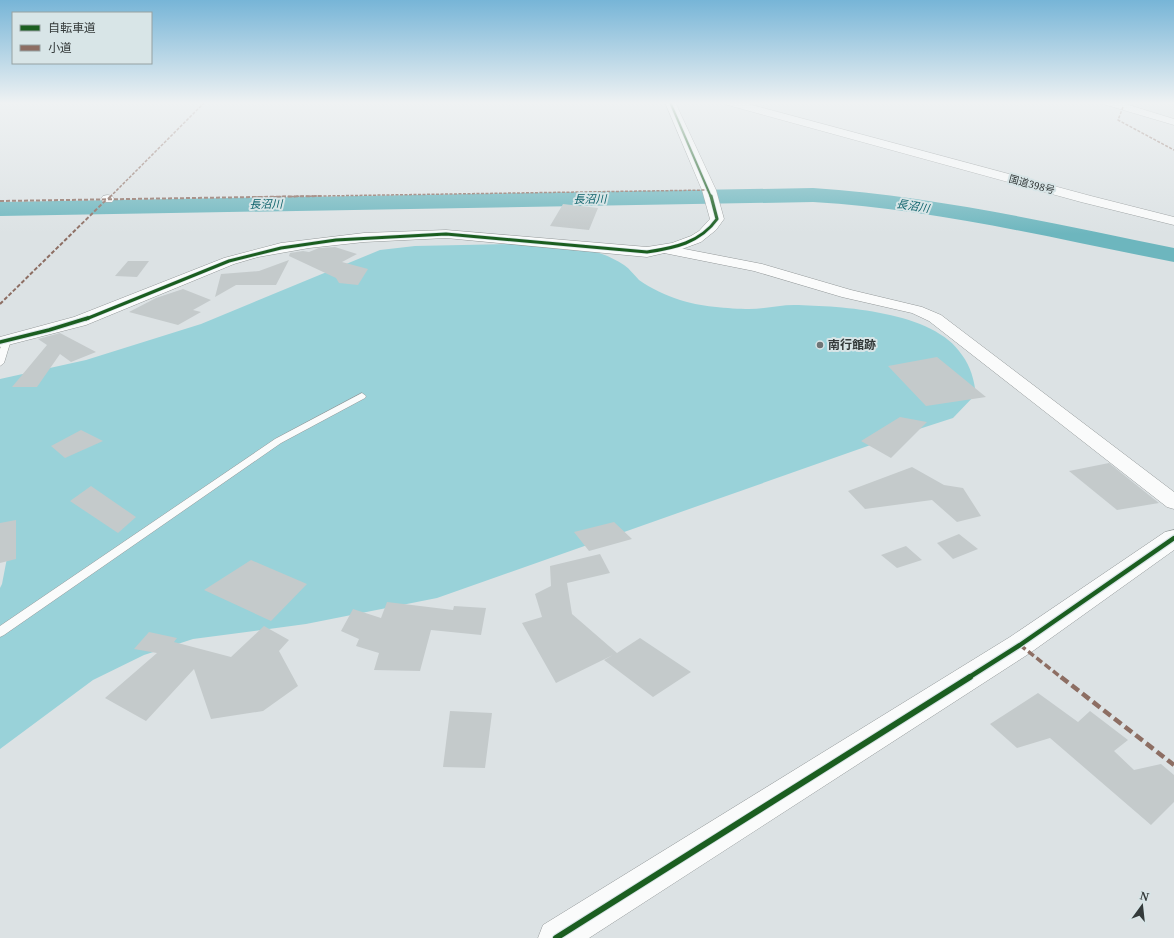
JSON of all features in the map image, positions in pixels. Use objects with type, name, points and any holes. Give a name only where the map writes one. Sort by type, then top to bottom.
[{"type":"main road","points":[[4,341],[80,321],[236,259],[277,248],[305,243],[416,234],[446,234],[628,251],[647,252],[664,249],[692,240],[705,233],[712,226],[716,218],[711,197],[689,146]]},
{"type":"main road","name":"国道398号","points":[[890,146],[1086,199],[1174,221]]},
{"type":"main road","points":[[556,938],[1020,645],[1174,538]]},
{"type":"street","points":[[664,249],[757,267],[847,294],[917,310],[935,318],[1174,502]]},
{"type":"lane","points":[[0,363],[4,341]]},
{"type":"lane","points":[[0,632],[278,441],[362,396]]},
{"type":"shaded area","points":[[553,243],[580,248],[607,256],[624,265],[639,280],[653,289],[695,304],[741,309],[794,305],[836,307],[885,314],[909,320],[931,329],[949,340],[968,364],[976,394],[953,418],[882,441],[437,598],[306,624],[193,639],[144,655],[93,680],[0,749],[0,588],[7,558],[0,542],[0,379],[86,360],[201,324],[380,250],[415,246]]},
{"type":"building","points":[[563,204],[598,208],[589,230],[550,226]]},
{"type":"building","points":[[335,247],[357,254],[342,262],[368,269],[358,285],[339,283],[336,278],[289,256],[290,253],[303,251],[309,252],[319,248]]},
{"type":"building","points":[[289,260],[276,285],[236,285],[215,297],[221,274],[259,271]]},
{"type":"building","points":[[128,261],[149,261],[137,277],[115,276]]},
{"type":"building","points":[[183,289],[211,300],[193,310],[201,312],[178,325],[129,312],[156,298]]},
{"type":"building","points":[[60,333],[96,352],[71,362],[60,354],[37,387],[12,387],[47,345],[38,339]]},
{"type":"building","points":[[937,357],[986,397],[926,406],[888,366]]},
{"type":"building","points":[[900,417],[927,422],[891,458],[861,441]]},
{"type":"building","points":[[81,430],[103,441],[65,458],[51,446]]},
{"type":"building","points":[[1109,463],[1159,503],[1117,510],[1069,471]]},
{"type":"building","points":[[912,467],[944,485],[963,488],[981,516],[957,522],[932,500],[865,509],[848,491]]},
{"type":"building","points":[[91,486],[136,517],[118,533],[70,501]]},
{"type":"building","points":[[16,520],[16,559],[0,563],[0,523]]},
{"type":"building","points":[[614,522],[632,539],[589,551],[574,532]]},
{"type":"building","points":[[959,534],[978,549],[953,559],[937,543]]},
{"type":"building","points":[[906,546],[922,560],[897,568],[881,555]]},
{"type":"building","points":[[600,554],[610,573],[567,583],[572,614],[617,653],[640,638],[691,672],[653,697],[604,660],[613,655],[556,683],[522,623],[542,617],[535,594],[551,586],[550,566]]},
{"type":"building","points":[[251,560],[307,584],[271,621],[204,590]]},
{"type":"building","points":[[387,602],[453,610],[454,606],[486,608],[481,635],[431,630],[420,671],[374,670],[379,653],[356,646],[359,639],[341,631],[353,609],[381,618]]},
{"type":"building","points":[[264,626],[289,640],[279,651],[298,686],[263,711],[211,719],[194,669],[146,721],[105,698],[157,653],[134,649],[149,632],[177,638],[174,642],[231,657]]},
{"type":"building","points":[[1038,693],[1078,722],[1090,711],[1128,740],[1114,751],[1134,770],[1161,764],[1174,775],[1174,802],[1151,825],[1050,738],[1017,748],[990,724]]},
{"type":"building","points":[[450,711],[492,713],[485,768],[443,767]]},
{"type":"waterway","name":"長沼川","points":[[0,209],[813,195],[863,198],[966,214],[1174,255]]},
{"type":"marked path","points":[[108,199],[161,146]]},
{"type":"marked path","points":[[1166,146],[1174,150]]},
{"type":"marked path","points":[[0,201],[709,190]]},
{"type":"marked path","points":[[0,304],[107,199]]},
{"type":"marked path","points":[[1020,645],[1174,765]]},
{"type":"cycle path","points":[[0,342],[80,321],[229,261],[281,248],[309,243],[391,236],[446,234],[647,252],[667,249],[696,239],[704,234],[717,219],[709,190],[689,146]]},
{"type":"cycle path","points":[[556,938],[1020,645],[1174,538]]},
{"type":"place","name":"南行館跡","points":[[820,345]]}]
